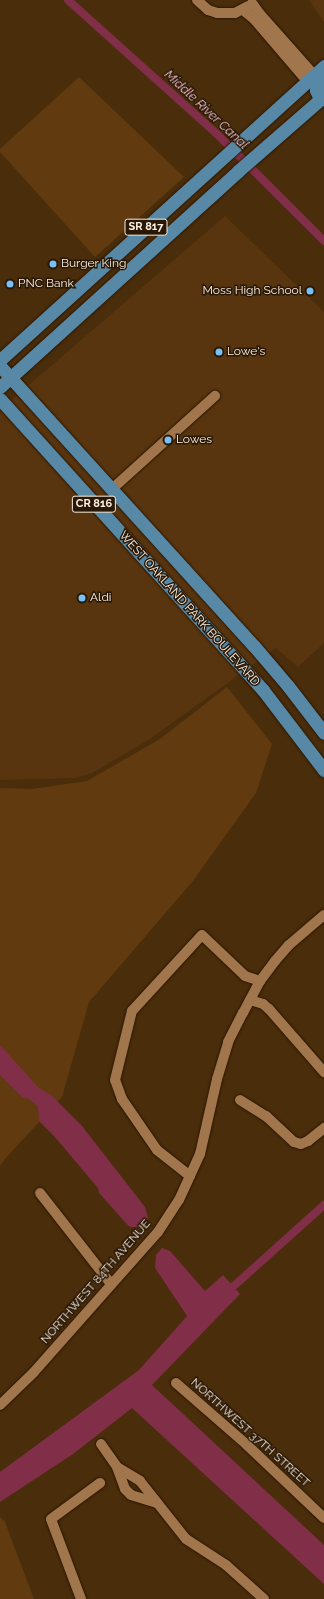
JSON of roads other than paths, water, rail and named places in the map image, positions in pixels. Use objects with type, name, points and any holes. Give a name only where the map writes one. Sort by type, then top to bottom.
[{"type":"main road","name":"SR 817","points":[[0,360],[315,77],[324,66]]},
{"type":"main road","points":[[315,77],[316,90],[322,98]]},
{"type":"main road","name":"SR 817","points":[[0,387],[238,171],[322,98]]},
{"type":"main road","name":"WEST OAKLAND PARK BOULEVARD","points":[[0,366],[277,673],[324,733]]},
{"type":"main road","name":"WEST OAKLAND PARK BOULEVARD","points":[[0,399],[262,690],[324,770]]},
{"type":"street","points":[[197,0],[208,10],[226,14],[243,10],[253,1],[260,14],[315,77]]},
{"type":"street","points":[[243,10],[315,77]]},
{"type":"street","points":[[112,489],[215,396]]},
{"type":"street","name":"NORTHWEST 84TH AVENUE","points":[[0,1405],[34,1372],[158,1232],[179,1200],[200,1154],[217,1079],[228,1042],[260,981],[289,945],[324,915]]},
{"type":"street","points":[[190,1176],[157,1150],[122,1099],[115,1080],[132,1011],[202,935],[245,976],[260,981]]},
{"type":"street","points":[[250,1000],[263,1004],[269,1009],[324,1072]]},
{"type":"street","points":[[240,1100],[266,1116],[294,1142],[301,1144],[308,1141],[324,1128]]},
{"type":"street","points":[[40,1193],[111,1284]]},
{"type":"street","name":"NORTHWEST 37TH STREET","points":[[176,1383],[247,1446],[324,1518]]},
{"type":"street","points":[[101,1444],[117,1467],[125,1489],[131,1495],[158,1503]]},
{"type":"street","points":[[117,1467],[140,1481],[186,1539],[226,1565],[252,1596],[264,1599]]},
{"type":"street","points":[[81,1599],[51,1519],[100,1483]]},
{"type":"waterway","name":"Middle River Canal","points":[[68,0],[217,134],[324,241]]},
{"type":"waterway","points":[[226,1293],[324,1205]]},
{"type":"place","name":"Burger King","points":[[53,264]]},
{"type":"place","name":"PNC Bank","points":[[10,284]]},
{"type":"place","name":"Moss High School","points":[[310,291]]},
{"type":"place","name":"Lowe's","points":[[219,352]]},
{"type":"place","name":"Lowes","points":[[168,440]]},
{"type":"place","name":"Aldi","points":[[82,598]]}]
